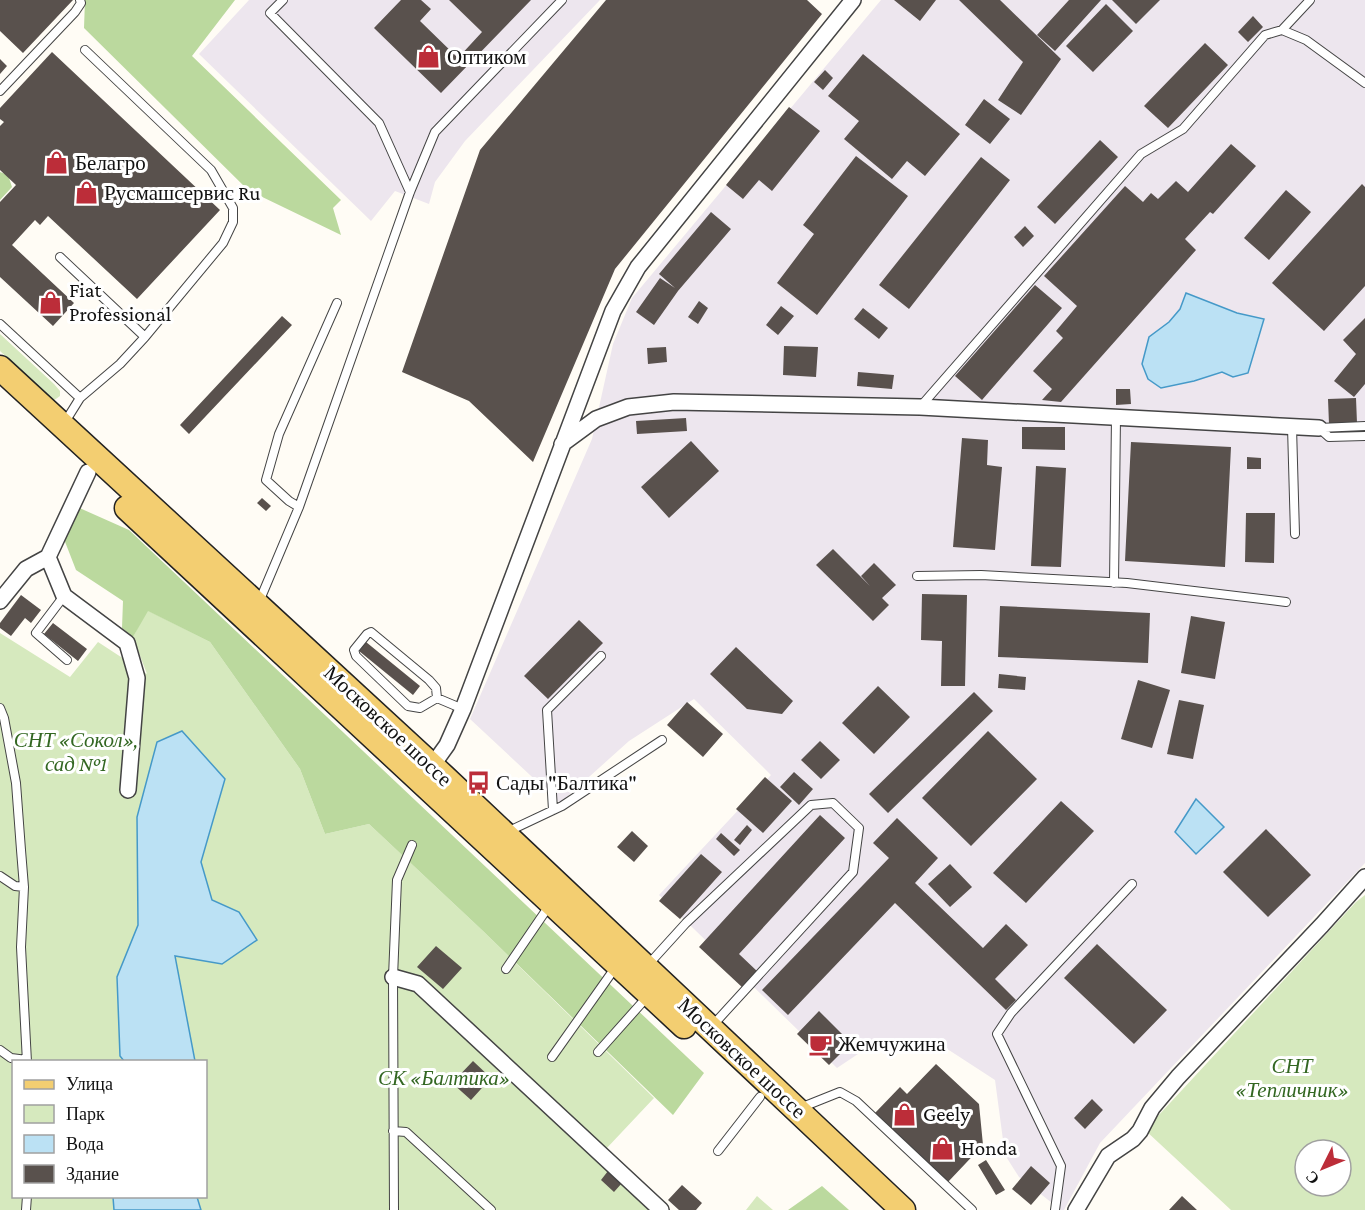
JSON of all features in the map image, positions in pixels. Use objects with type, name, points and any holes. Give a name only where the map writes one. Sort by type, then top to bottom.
[{"type":"main road","name":"Московское шоссе","points":[[0,368],[257,606],[426,773],[552,903],[881,1210]]},
{"type":"main road","name":"Московское шоссе","points":[[0,390],[88,472],[426,773],[503,834],[903,1210]]},
{"type":"street","points":[[426,773],[447,745],[463,709],[613,311],[638,267],[853,0]]},
{"type":"street","points":[[562,444],[596,419],[628,407],[674,402],[920,407],[1319,428]]},
{"type":"street","points":[[0,601],[26,569],[48,557],[88,472]]},
{"type":"street","points":[[48,557],[64,596],[127,643],[137,678],[128,790]]},
{"type":"street","points":[[1076,1210],[1108,1156],[1133,1139],[1152,1108],[1178,1077],[1365,877]]},
{"type":"street","points":[[393,977],[418,984],[662,1210]]},
{"type":"lane","points":[[0,91],[75,12],[81,3],[80,0]]},
{"type":"lane","points":[[283,0],[270,13],[379,123],[410,192]]},
{"type":"lane","points":[[257,606],[299,507],[410,192],[435,132],[562,0]]},
{"type":"lane","points":[[920,407],[1141,154],[1183,129],[1265,35],[1282,30],[1310,0]]},
{"type":"lane","points":[[1282,30],[1306,39],[1365,83]]},
{"type":"lane","points":[[63,426],[80,398],[120,363],[145,337],[224,243],[233,222],[233,208],[211,170],[85,50]]},
{"type":"lane","points":[[60,257],[145,337]]},
{"type":"lane","points":[[299,507],[266,480],[279,434],[337,303]]},
{"type":"lane","points":[[0,324],[80,398]]},
{"type":"lane","points":[[1114,582],[1116,417]]},
{"type":"lane","points":[[1319,428],[1365,426]]},
{"type":"lane","points":[[1292,427],[1295,534]]},
{"type":"lane","points":[[1319,428],[1329,437],[1365,436]]},
{"type":"lane","points":[[917,576],[981,574],[1114,582],[1286,602]]},
{"type":"lane","points":[[64,596],[36,633],[67,660]]},
{"type":"lane","points":[[371,632],[429,680],[436,688],[437,698],[420,708],[408,706],[356,656],[354,650],[371,632]]},
{"type":"lane","points":[[553,810],[547,710],[601,656]]},
{"type":"lane","points":[[437,698],[463,709]]},
{"type":"lane","points":[[0,708],[4,718],[16,783],[24,887],[21,946],[27,1060]]},
{"type":"lane","points":[[503,834],[553,810],[662,740]]},
{"type":"lane","points":[[646,968],[686,923],[811,805],[833,803],[859,828],[853,872],[710,1029]]},
{"type":"lane","points":[[394,1210],[393,977],[397,880],[412,845]]},
{"type":"lane","points":[[0,876],[15,886],[24,887]]},
{"type":"lane","points":[[1055,1210],[1061,1166],[997,1034],[1011,1013],[1132,884]]},
{"type":"lane","points":[[506,969],[552,903]]},
{"type":"lane","points":[[552,1057],[618,964]]},
{"type":"lane","points":[[598,1052],[650,994]]},
{"type":"lane","points":[[0,1050],[11,1058],[22,1060]]},
{"type":"lane","points":[[796,1110],[840,1092],[856,1101],[972,1210]]},
{"type":"lane","points":[[718,1151],[759,1097]]},
{"type":"lane","points":[[393,1131],[406,1132],[491,1210]]},
{"type":"shaded area","points":[[249,0],[600,0],[465,141],[435,182],[429,204],[395,191],[371,221],[199,54]]},
{"type":"shaded area","points":[[881,0],[1365,0],[1365,863],[1100,1143],[1064,1210],[1019,1177],[1005,1155],[995,1080],[935,1041],[864,1050],[837,1068],[659,895],[771,775],[694,699],[629,741],[560,803],[470,719],[592,439],[613,344],[632,298]]},
{"type":"green space","points":[[85,0],[235,0],[192,56],[341,200],[333,208],[341,235],[248,190],[84,28]]},
{"type":"green space","points":[[0,172],[8,175],[12,187],[0,200]]},
{"type":"green space","points":[[0,334],[54,384],[60,391],[60,396],[53,401],[0,351]]},
{"type":"green space","points":[[75,506],[129,530],[704,1073],[673,1115],[369,824],[325,834],[300,769],[210,642],[148,611],[133,637],[122,628],[123,601],[76,570],[62,534]]},
{"type":"green space","points":[[147,610],[210,642],[300,769],[325,834],[369,824],[483,931],[654,1098],[605,1150],[669,1210],[201,1210],[197,1198],[207,1198],[207,1060],[195,1060],[175,955],[222,964],[239,912],[212,900],[201,862],[225,779],[137,817],[138,925],[117,977],[120,1056],[123,1060],[12,1060],[12,1198],[113,1198],[114,1210],[0,1210],[0,633],[70,677],[98,642],[147,674],[133,637]]},
{"type":"green space","name":"СНТ «Тепличник»","points":[[1365,895],[1365,1210],[1231,1210],[1145,1130]]},
{"type":"green space","points":[[822,1186],[849,1210],[788,1210]]},
{"type":"green space","points":[[757,1196],[773,1210],[746,1210]]},
{"type":"water","points":[[1186,293],[1237,313],[1264,319],[1248,373],[1233,377],[1222,372],[1161,388],[1148,379],[1142,364],[1149,337],[1169,322],[1180,309]]},
{"type":"water","points":[[182,731],[225,779],[201,862],[212,900],[239,912],[257,940],[222,964],[175,956],[195,1060],[123,1060],[120,1056],[117,977],[138,925],[137,817],[157,742]]},
{"type":"water","points":[[1196,799],[1224,827],[1196,854],[1175,832]]},
{"type":"water","points":[[113,1198],[197,1198],[201,1210],[114,1210]]},
{"type":"building","points":[[0,0],[73,0],[23,53],[0,31]]},
{"type":"building","points":[[401,0],[421,0],[431,9],[420,21],[458,58],[482,32],[449,0],[531,0],[441,93],[374,28]]},
{"type":"building","points":[[606,0],[807,0],[822,14],[615,269],[533,462],[469,401],[402,372],[480,150]]},
{"type":"building","points":[[894,0],[936,0],[920,21]]},
{"type":"building","points":[[959,0],[1000,0],[1061,59],[1021,115],[998,100],[1023,62]]},
{"type":"building","points":[[1069,0],[1101,0],[1055,51],[1037,35]]},
{"type":"building","points":[[1112,0],[1160,0],[1136,24]]},
{"type":"building","points":[[1106,4],[1133,31],[1093,72],[1066,46]]},
{"type":"building","points":[[1253,16],[1263,27],[1248,42],[1238,32]]},
{"type":"building","points":[[1205,43],[1228,65],[1168,128],[1144,106]]},
{"type":"building","points":[[52,52],[220,210],[137,299],[48,216],[40,225],[35,220],[12,245],[74,303],[53,326],[0,277],[0,202],[16,185],[0,170],[0,126],[4,122],[0,119],[0,108]]},
{"type":"building","points":[[863,54],[960,134],[925,176],[907,161],[892,179],[844,139],[859,121],[828,96]]},
{"type":"building","points":[[0,59],[7,66],[0,74]]},
{"type":"building","points":[[825,70],[833,78],[823,90],[814,82]]},
{"type":"building","points":[[984,99],[1010,119],[990,144],[965,125]]},
{"type":"building","points":[[789,107],[820,131],[772,191],[759,180],[743,199],[726,185]]},
{"type":"building","points":[[1100,140],[1118,157],[1055,224],[1037,207]]},
{"type":"building","points":[[1231,144],[1256,166],[1213,214],[1210,212],[1185,239],[1196,250],[1061,402],[1042,400],[1052,389],[1033,371],[1063,338],[1056,331],[1077,306],[1044,276],[1125,186],[1143,202],[1151,193],[1158,199],[1176,181],[1188,192]]},
{"type":"building","points":[[856,156],[908,196],[817,315],[777,283],[814,234],[803,225]]},
{"type":"building","points":[[981,157],[1010,180],[909,309],[879,285]]},
{"type":"building","points":[[1362,184],[1365,187],[1365,286],[1324,331],[1272,283]]},
{"type":"building","points":[[1286,190],[1311,212],[1269,260],[1244,238]]},
{"type":"building","points":[[711,212],[731,229],[678,291],[654,325],[636,312],[660,278],[675,288],[659,274]]},
{"type":"building","points":[[1025,226],[1034,236],[1023,247],[1014,237]]},
{"type":"building","points":[[1035,285],[1062,308],[982,400],[955,376]]},
{"type":"building","points":[[699,301],[708,308],[698,324],[688,317]]},
{"type":"building","points":[[781,306],[794,316],[778,335],[766,325]]},
{"type":"building","points":[[863,308],[888,328],[879,339],[854,319]]},
{"type":"building","points":[[282,316],[292,325],[189,434],[180,425]]},
{"type":"building","points":[[1365,318],[1365,384],[1354,397],[1334,381],[1356,354],[1343,340]]},
{"type":"building","points":[[784,346],[818,347],[816,377],[783,375]]},
{"type":"building","points":[[666,347],[667,362],[648,364],[647,348]]},
{"type":"building","points":[[858,372],[894,375],[892,389],[857,386]]},
{"type":"building","points":[[1116,389],[1130,389],[1131,404],[1116,405]]},
{"type":"building","points":[[1356,398],[1357,423],[1329,424],[1328,399]]},
{"type":"building","points":[[686,418],[687,431],[637,434],[636,421]]},
{"type":"building","points":[[1022,427],[1065,427],[1065,450],[1022,449]]},
{"type":"building","points":[[962,438],[988,440],[987,465],[1002,467],[995,550],[953,547]]},
{"type":"building","points":[[691,441],[719,471],[669,518],[641,487]]},
{"type":"building","points":[[1131,442],[1231,447],[1225,567],[1125,561]]},
{"type":"building","points":[[1247,457],[1261,458],[1261,469],[1247,469]]},
{"type":"building","points":[[1036,466],[1066,468],[1061,567],[1031,566]]},
{"type":"building","points":[[262,498],[271,506],[266,511],[257,503]]},
{"type":"building","points":[[1246,513],[1275,513],[1274,563],[1245,562]]},
{"type":"building","points":[[833,549],[870,586],[861,576],[874,563],[896,585],[882,598],[889,605],[873,621],[816,565]]},
{"type":"building","points":[[922,594],[967,595],[965,686],[941,686],[942,641],[921,640]]},
{"type":"building","points":[[21,595],[41,610],[31,623],[25,618],[11,636],[0,628],[0,623]]},
{"type":"building","points":[[1000,606],[1150,613],[1148,663],[998,657]]},
{"type":"building","points":[[1191,616],[1225,622],[1215,679],[1181,673]]},
{"type":"building","points":[[579,620],[603,643],[548,699],[524,676]]},
{"type":"building","points":[[53,623],[87,649],[78,661],[44,634]]},
{"type":"building","points":[[366,642],[420,686],[413,695],[359,651]]},
{"type":"building","points":[[736,647],[793,701],[782,714],[747,709],[710,674]]},
{"type":"building","points":[[999,674],[1026,677],[1025,690],[998,688]]},
{"type":"building","points":[[1138,680],[1170,690],[1152,748],[1121,739]]},
{"type":"building","points":[[878,686],[910,717],[874,754],[842,723]]},
{"type":"building","points":[[974,692],[993,711],[888,813],[869,794]]},
{"type":"building","points":[[1179,700],[1204,705],[1193,759],[1167,754]]},
{"type":"building","points":[[687,702],[723,734],[703,757],[667,725]]},
{"type":"building","points":[[988,731],[1037,779],[971,846],[922,798]]},
{"type":"building","points":[[820,741],[840,760],[821,779],[801,760]]},
{"type":"building","points":[[794,772],[813,789],[799,805],[780,787]]},
{"type":"building","points":[[765,777],[792,801],[763,833],[736,809]]},
{"type":"building","points":[[1061,801],[1094,831],[1026,903],[993,873]]},
{"type":"building","points":[[820,815],[845,838],[739,954],[758,972],[743,988],[699,947]]},
{"type":"building","points":[[897,818],[938,858],[915,883],[983,948],[1006,924],[1028,945],[995,979],[1016,1000],[1006,1010],[895,903],[788,1015],[762,990],[889,858],[873,843]]},
{"type":"building","points":[[747,825],[752,830],[740,845],[734,840]]},
{"type":"building","points":[[1266,829],[1311,875],[1268,917],[1223,872]]},
{"type":"building","points":[[632,831],[648,846],[634,862],[617,847]]},
{"type":"building","points":[[721,833],[740,850],[734,856],[716,839]]},
{"type":"building","points":[[701,854],[722,872],[680,919],[659,901]]},
{"type":"building","points":[[950,864],[972,887],[950,907],[928,884]]},
{"type":"building","points":[[1097,944],[1167,1010],[1134,1044],[1064,978]]},
{"type":"building","points":[[436,946],[462,968],[443,989],[417,967]]},
{"type":"building","points":[[819,1011],[851,1043],[829,1065],[797,1034]]},
{"type":"building","points":[[473,1061],[491,1078],[471,1100],[452,1083]]},
{"type":"building","points":[[936,1064],[979,1104],[983,1145],[948,1182],[875,1113],[900,1087],[907,1094]]},
{"type":"building","points":[[1092,1099],[1103,1110],[1085,1129],[1074,1118]]},
{"type":"building","points":[[986,1160],[1005,1190],[996,1195],[978,1165]]},
{"type":"building","points":[[1031,1166],[1050,1183],[1031,1205],[1012,1189]]},
{"type":"building","points":[[608,1171],[622,1183],[614,1192],[601,1180]]},
{"type":"building","points":[[682,1185],[702,1203],[696,1210],[679,1210],[668,1200]]},
{"type":"building","points":[[1182,1196],[1197,1210],[1169,1210]]},
{"type":"place","name":"Оптиком","points":[[429,57]]},
{"type":"place","name":"Белагро","points":[[57,163]]},
{"type":"place","name":"Русмашсервис Ru","points":[[86,193]]},
{"type":"place","name":"Fiat Professional","points":[[51,302]]},
{"type":"place","name":"Сады \"Балтика\"","points":[[478,783]]},
{"type":"place","name":"Жемчужина","points":[[820,1044]]},
{"type":"place","name":"Geely","points":[[905,1114]]},
{"type":"place","name":"Honda","points":[[943,1148]]},
{"type":"park label","name":"СНТ «Сокол», сад №1","points":[[76,752]]},
{"type":"park label","name":"СК «Балтика»","points":[[444,1078]]}]
